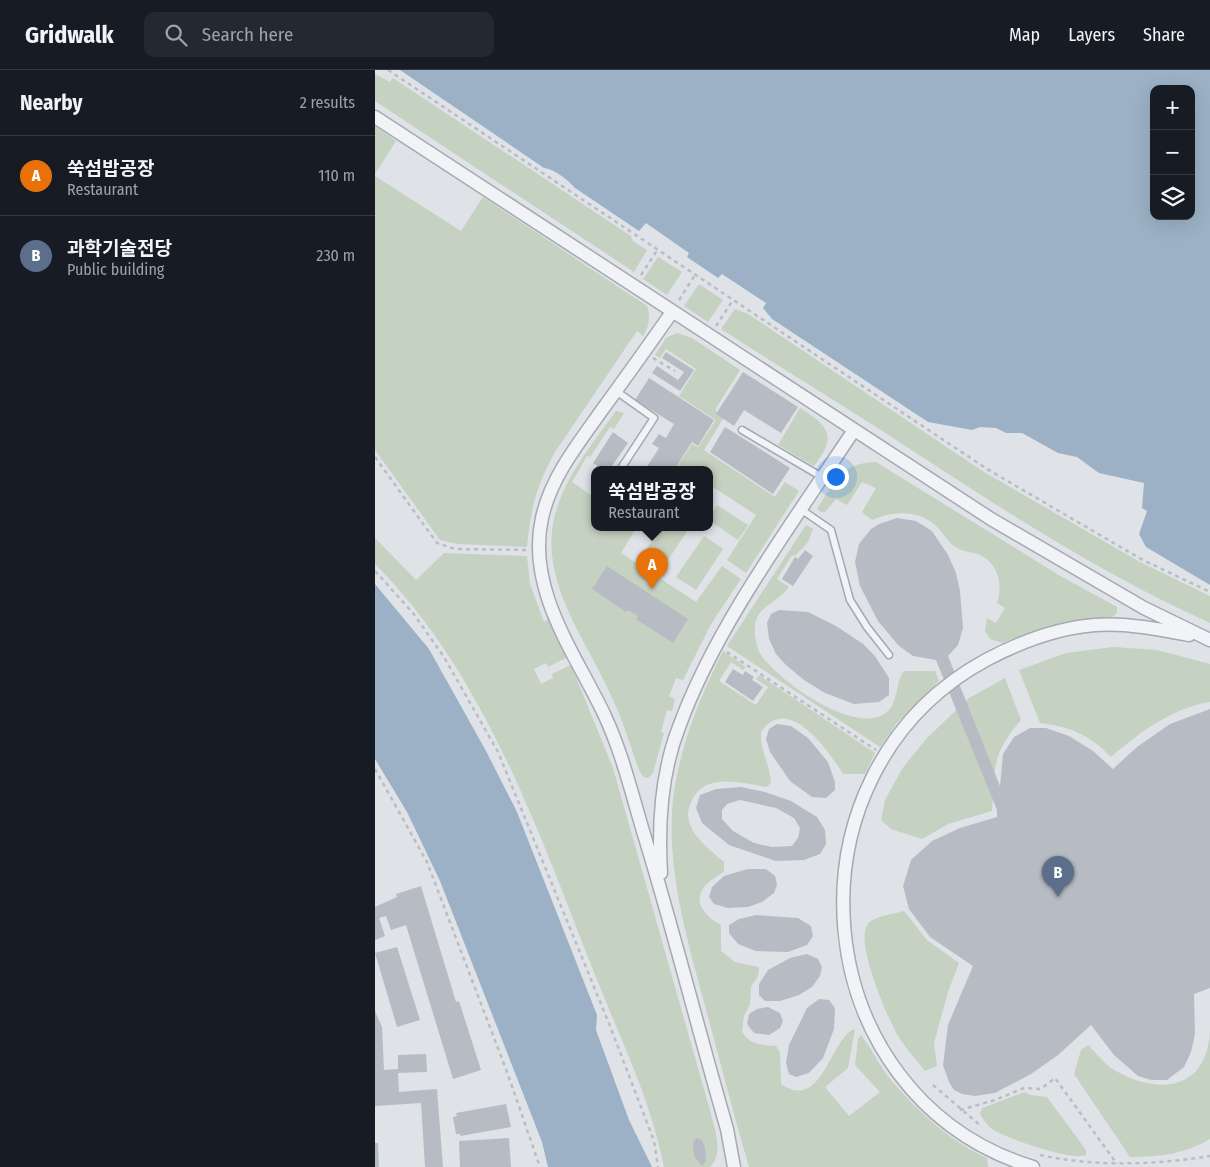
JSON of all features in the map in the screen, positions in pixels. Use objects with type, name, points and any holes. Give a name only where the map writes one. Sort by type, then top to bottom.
[{"type":"street","points":[[375,117],[991,519],[1144,608],[1206,639]]},
{"type":"street","points":[[672,312],[564,465],[553,484],[542,519],[538,550],[545,592],[557,621],[605,717],[626,774],[662,890],[727,1129],[734,1167]]},
{"type":"street","points":[[662,890],[659,839],[661,810],[672,750],[686,709],[717,645],[854,430]]},
{"type":"street","points":[[1033,1167],[1004,1158],[971,1140],[941,1118],[912,1090],[888,1056],[867,1018],[848,957],[843,890],[853,824],[861,801],[885,756],[908,722],[961,674],[1029,639],[1070,629],[1109,625],[1147,627],[1206,639]]},
{"type":"lane","points":[[616,391],[654,418],[622,466]]},
{"type":"lane","points":[[742,430],[822,478]]},
{"type":"lane","points":[[802,510],[831,530],[850,600],[867,627],[889,655]]},
{"type":"path","points":[[388,70],[987,469],[1141,559],[1210,592]]},
{"type":"path","points":[[641,275],[658,249]]},
{"type":"path","points":[[679,300],[695,275]]},
{"type":"path","points":[[716,326],[733,300]]},
{"type":"path","points":[[650,356],[675,371]]},
{"type":"path","points":[[375,457],[437,543],[455,549],[538,550]]},
{"type":"path","points":[[375,571],[413,613],[444,657],[498,752],[610,1026],[654,1141],[657,1167]]},
{"type":"path","points":[[717,645],[885,756]]},
{"type":"path","points":[[375,769],[427,862],[514,1090],[540,1167]]},
{"type":"path","points":[[960,1110],[995,1100],[1024,1088],[1041,1089],[1055,1078],[1117,1164]]},
{"type":"path","points":[[933,1085],[960,1110],[987,1131]]},
{"type":"path","points":[[1035,1153],[1055,1160],[1117,1164],[1171,1162],[1210,1156]]},
{"type":"green space","points":[[375,74],[390,82],[393,78],[631,236],[633,241],[647,250],[634,272],[375,101]]},
{"type":"green space","points":[[375,126],[396,141],[375,174]]},
{"type":"green space","points":[[375,176],[461,231],[483,197],[647,306],[649,322],[643,336],[637,331],[555,452],[549,464],[535,498],[527,547],[457,544],[440,540],[375,450]]},
{"type":"green space","points":[[658,257],[682,272],[667,295],[643,279]]},
{"type":"green space","points":[[699,284],[723,300],[708,322],[684,306]]},
{"type":"green space","points":[[735,309],[748,314],[984,472],[1140,562],[1210,596],[1210,623],[1125,581],[1043,534],[721,329]]},
{"type":"green space","points":[[677,333],[692,338],[740,370],[715,410],[724,417],[704,450],[775,497],[785,482],[799,491],[746,573],[727,560],[756,515],[713,487],[713,466],[678,465],[692,444],[698,447],[716,420],[679,396],[696,369],[666,349],[660,358],[655,355],[666,338]]},
{"type":"green space","points":[[800,408],[818,421],[827,433],[826,447],[814,466],[778,445]]},
{"type":"green space","points":[[616,411],[624,413],[614,429],[610,427],[590,457],[587,456],[572,482],[591,495],[591,531],[634,531],[621,553],[696,602],[722,566],[741,579],[711,624],[683,680],[676,678],[669,696],[675,699],[672,711],[667,710],[661,732],[664,733],[653,773],[648,778],[643,777],[639,770],[614,702],[578,632],[558,584],[553,559],[552,534],[557,508],[568,482],[583,457]]},
{"type":"green space","points":[[876,462],[1062,577],[1117,607],[1117,613],[1112,617],[1048,626],[1002,643],[990,639],[985,631],[987,618],[996,623],[1005,608],[997,603],[1000,590],[998,577],[988,560],[979,554],[961,550],[954,546],[929,520],[914,514],[897,513],[872,520],[862,512],[876,488],[862,482],[847,505],[836,499],[825,512],[817,509],[834,483],[846,470],[864,463]]},
{"type":"green space","points":[[717,505],[748,525],[738,540],[713,523],[713,511]]},
{"type":"green space","points":[[806,525],[813,529],[808,542],[795,556],[792,555],[777,579],[789,587],[760,613],[757,619],[755,632],[758,648],[770,666],[783,678],[818,702],[854,717],[871,718],[884,714],[889,710],[895,699],[904,671],[935,671],[939,681],[897,723],[880,747],[727,646]]},
{"type":"green space","points":[[659,531],[687,531],[662,569],[642,556]]},
{"type":"green space","points":[[704,536],[723,549],[696,590],[676,577]]},
{"type":"green space","points":[[375,538],[416,580],[444,553],[527,556],[530,584],[544,622],[548,619],[568,657],[548,667],[546,663],[534,669],[541,684],[553,678],[552,674],[571,665],[613,768],[715,1128],[718,1149],[717,1155],[710,1167],[664,1167],[651,1118],[634,1069],[530,812],[478,705],[448,655],[414,607],[375,564]]},
{"type":"green space","points":[[1113,647],[1157,650],[1210,664],[1210,702],[1196,705],[1157,722],[1111,757],[1087,737],[1079,733],[1060,726],[1040,723],[1019,670],[1066,653]]},
{"type":"green space","points":[[723,651],[746,667],[743,670],[731,662],[719,681],[756,705],[768,687],[756,679],[759,675],[875,753],[865,774],[843,774],[828,752],[807,729],[783,718],[772,721],[761,732],[762,745],[771,783],[766,787],[733,782],[713,783],[701,789],[692,800],[688,819],[691,827],[702,842],[724,862],[724,871],[710,881],[703,889],[700,895],[701,907],[709,917],[721,925],[721,951],[735,962],[759,967],[758,976],[751,987],[750,1004],[744,1016],[742,1032],[753,1042],[761,1045],[776,1046],[780,1052],[781,1084],[795,1090],[807,1089],[816,1081],[846,1035],[855,1029],[848,1068],[825,1087],[849,1116],[880,1092],[855,1065],[858,1039],[861,1035],[887,1075],[901,1092],[935,1125],[960,1143],[987,1158],[988,1167],[749,1167],[684,926],[678,896],[672,835],[677,775],[685,743],[702,696]]},
{"type":"green space","points":[[1005,678],[1021,720],[1011,732],[999,753],[996,763],[992,811],[948,824],[922,839],[891,829],[881,820],[885,800],[902,769],[926,739],[969,698]]},
{"type":"green space","points":[[904,911],[927,940],[959,963],[948,992],[934,1043],[937,1066],[925,1071],[903,1044],[892,1025],[873,979],[865,946],[865,933],[871,921],[879,917]]},
{"type":"green space","points":[[1210,1031],[1210,1139],[1191,1148],[1171,1154],[1130,1157],[1074,1074],[1081,1050],[1088,1045],[1112,1069],[1133,1079],[1165,1085],[1179,1082],[1191,1076],[1200,1065],[1207,1050]]},
{"type":"green space","points":[[1025,1092],[1030,1095],[1047,1097],[1086,1150],[1086,1155],[1068,1155],[1055,1152],[1003,1135],[986,1123],[980,1114],[982,1108]]},
{"type":"water","points":[[400,70],[1210,70],[1210,585],[1146,547],[1139,534],[1147,511],[1142,508],[1144,483],[1099,473],[1077,457],[1058,453],[1022,433],[1006,433],[996,428],[980,427],[972,430],[928,422],[772,319],[763,308],[766,303],[722,274],[718,278],[687,257],[689,253],[646,223],[639,231],[575,188],[553,170],[544,168]]},
{"type":"water","points":[[375,584],[429,649],[486,751],[517,812],[597,1015],[596,1030],[629,1120],[652,1167],[548,1167],[542,1142],[440,881],[407,812],[375,759]]},
{"type":"building","points":[[666,352],[694,370],[680,391],[652,373],[657,366],[678,380],[684,372],[662,358]]},
{"type":"building","points":[[743,372],[798,407],[781,433],[744,410],[734,426],[716,414]]},
{"type":"building","points":[[649,378],[714,420],[698,446],[692,442],[677,466],[648,466],[659,448],[652,444],[659,434],[666,438],[674,424],[635,400]]},
{"type":"building","points":[[725,427],[790,468],[773,494],[710,452]]},
{"type":"building","points":[[613,432],[628,443],[612,466],[598,466],[593,463]]},
{"type":"building","points":[[897,518],[916,521],[932,531],[948,555],[956,573],[960,591],[963,628],[958,645],[948,656],[1000,786],[1003,754],[1014,737],[1030,728],[1046,728],[1069,736],[1093,751],[1113,769],[1137,747],[1170,724],[1210,709],[1210,988],[1194,994],[1195,1034],[1191,1052],[1184,1067],[1167,1080],[1151,1080],[1138,1076],[1114,1055],[1091,1025],[1058,1055],[1031,1074],[995,1093],[975,1096],[962,1094],[954,1090],[949,1082],[943,1065],[948,1025],[973,966],[930,937],[909,909],[903,886],[911,860],[932,841],[960,828],[997,817],[997,810],[936,660],[913,656],[899,646],[878,621],[860,586],[855,562],[859,544],[871,529]]},
{"type":"building","points":[[805,550],[813,556],[793,586],[782,579],[795,557],[798,559]]},
{"type":"building","points":[[607,566],[688,619],[673,643],[636,619],[638,616],[628,610],[626,612],[592,589]]},
{"type":"building","points":[[779,610],[808,612],[836,626],[863,644],[875,656],[889,678],[889,695],[879,702],[854,704],[825,693],[804,680],[776,654],[769,639],[767,623],[771,614]]},
{"type":"building","points":[[733,669],[743,675],[745,671],[754,677],[752,680],[763,687],[753,701],[725,682]]},
{"type":"building","points":[[777,724],[791,726],[808,738],[828,762],[835,782],[835,790],[826,798],[812,797],[790,781],[770,752],[766,739],[769,729]]},
{"type":"building","points":[[741,787],[765,792],[791,801],[817,817],[825,830],[826,844],[820,854],[804,860],[776,861],[729,845],[702,823],[696,808],[700,795],[716,789]],"holes":[[[740,800],[776,808],[794,818],[800,828],[798,838],[792,846],[772,847],[754,843],[733,831],[722,819],[722,810],[727,804]]]},
{"type":"building","points":[[748,869],[766,869],[775,876],[777,885],[774,893],[762,902],[748,907],[728,908],[714,904],[709,897],[712,887],[724,876]]},
{"type":"building","points":[[421,886],[456,1002],[459,1001],[481,1070],[453,1079],[406,925],[391,930],[386,916],[379,918],[385,936],[375,940],[375,907],[397,897],[396,894]]},
{"type":"building","points":[[756,915],[798,918],[811,926],[813,936],[807,945],[788,952],[756,951],[738,944],[729,933],[729,925],[739,919]]},
{"type":"building","points":[[397,947],[420,1020],[397,1027],[375,953]]},
{"type":"building","points":[[807,954],[818,959],[822,967],[820,976],[812,987],[799,995],[780,1001],[765,1001],[759,995],[759,984],[768,970],[790,958]]},
{"type":"building","points":[[819,999],[829,1000],[835,1008],[834,1029],[823,1058],[809,1073],[796,1077],[789,1074],[786,1063],[789,1045],[807,1008]]},
{"type":"building","points":[[768,1007],[780,1013],[783,1021],[780,1028],[769,1035],[754,1033],[747,1024],[749,1014],[757,1009]]},
{"type":"building","points":[[375,1011],[382,1027],[384,1070],[398,1069],[398,1055],[426,1054],[427,1072],[398,1073],[399,1092],[437,1089],[443,1167],[425,1167],[421,1103],[375,1106]]},
{"type":"building","points":[[506,1104],[511,1127],[460,1136],[460,1134],[456,1134],[453,1117],[457,1116],[456,1113]]},
{"type":"building","points":[[509,1138],[511,1167],[460,1167],[459,1141]]},
{"type":"building","points":[[697,1138],[702,1140],[705,1148],[706,1161],[702,1166],[694,1156],[693,1142]]},
{"type":"building","points":[[375,1143],[378,1143],[379,1167],[375,1167]]},
{"type":"place","name":"쑥섬밥공장","points":[[652,589]]},
{"type":"place","name":"과학기술전당","points":[[1058,897]]}]
